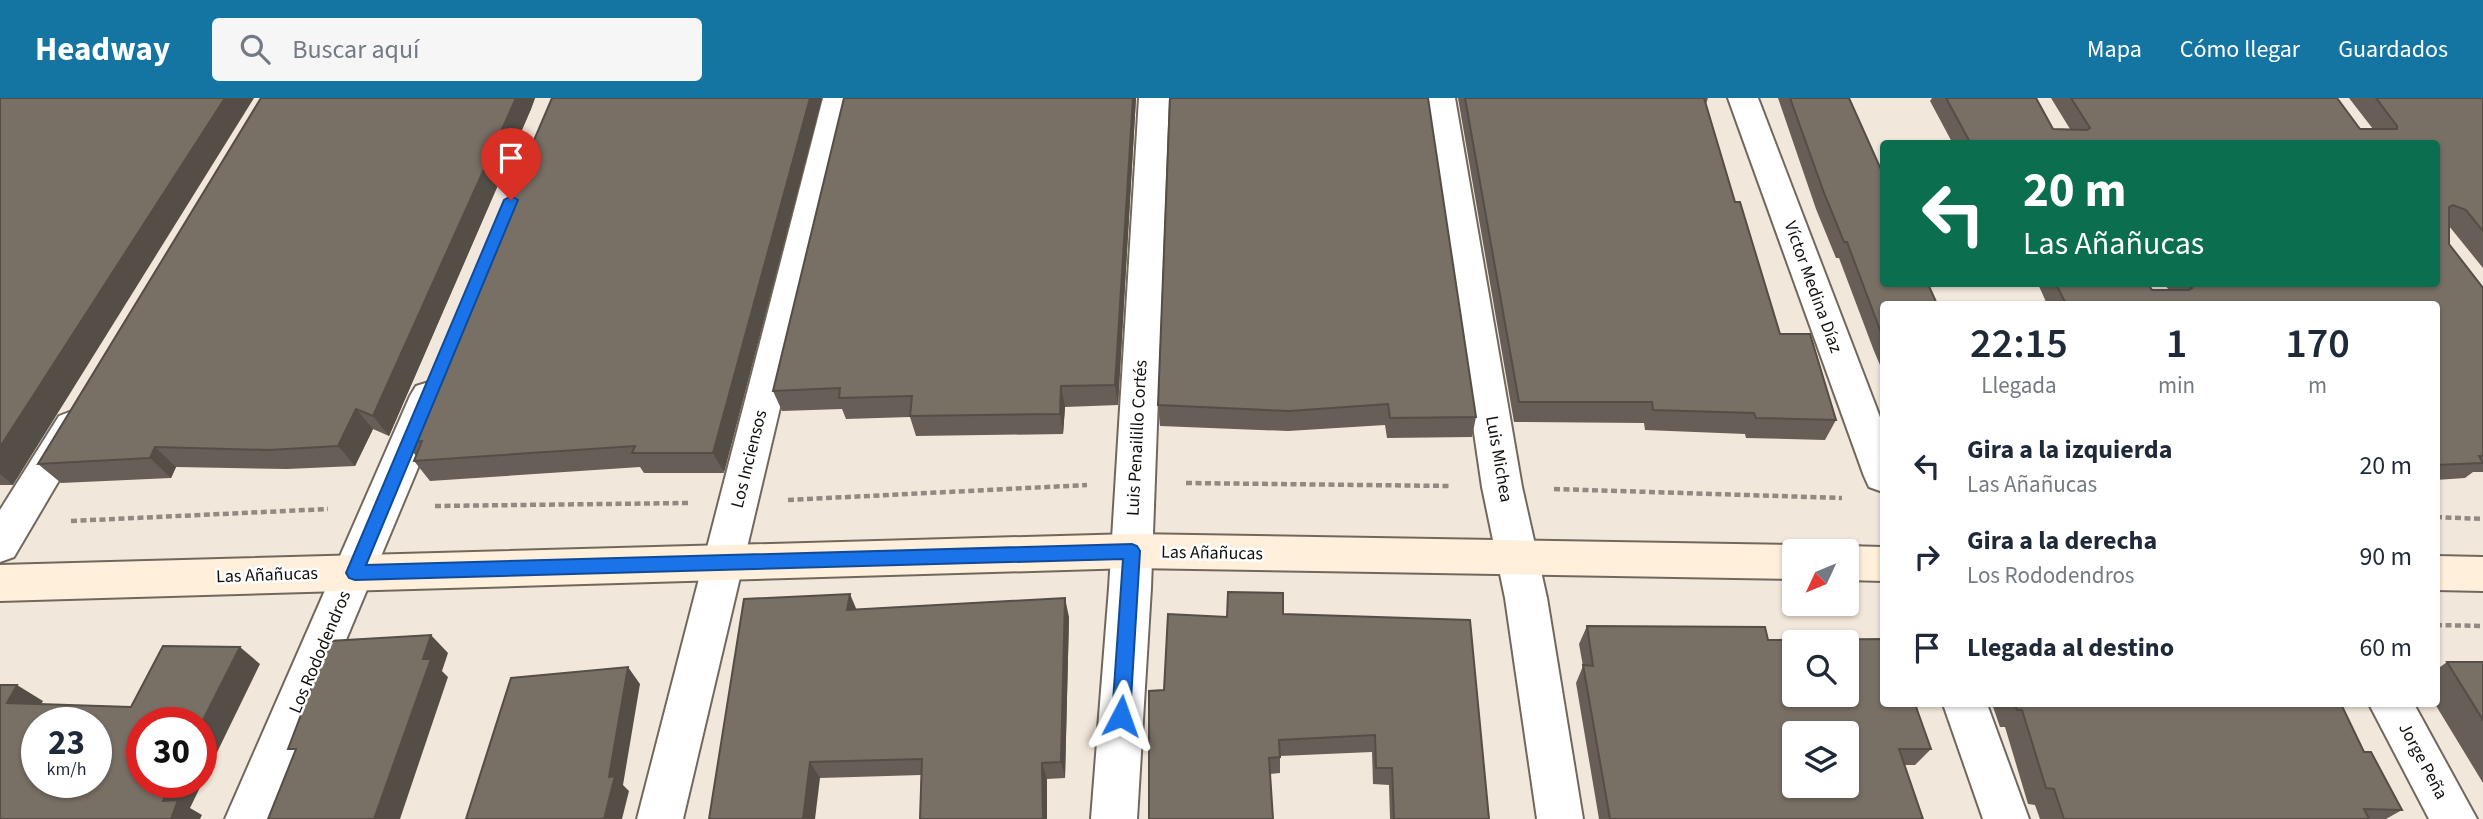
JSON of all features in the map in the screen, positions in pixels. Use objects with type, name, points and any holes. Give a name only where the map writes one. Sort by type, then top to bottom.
[{"type":"street","name":"Los Inciensos","points":[[660,819],[838,98]]},
{"type":"street","name":"Luis Penailillo Cortés","points":[[1114,819],[1132,551],[1154,98]]},
{"type":"street","name":"Luis Michea","points":[[1440,98],[1503,487],[1526,598],[1560,819]]},
{"type":"street","name":"Víctor Medina Díaz","points":[[1742,98],[1880,469]]},
{"type":"street","name":"Los Rododendros","points":[[248,819],[441,366]]},
{"type":"street","points":[[7,534],[92,393]]},
{"type":"street","name":"Las Añañucas","points":[[0,583],[1132,551],[1782,562]]},
{"type":"street","points":[[1859,563],[1880,564]]},
{"type":"street","points":[[2440,573],[2483,573]]},
{"type":"street","points":[[1966,707],[2006,819]]},
{"type":"street","name":"Jorge Peña","points":[[2393,707],[2454,819]]},
{"type":"path","points":[[7,534],[382,507],[738,502],[1135,482],[1503,487],[1856,499]]},
{"type":"path","points":[[2440,517],[2483,519]]},
{"type":"path","points":[[2440,625],[2483,626]]},
{"type":"building","points":[[0,98],[225,98],[0,447]]},
{"type":"building","points":[[261,98],[516,98],[373,416],[356,409],[338,446],[269,450],[155,447],[150,458],[38,464]]},
{"type":"building","points":[[552,98],[810,98],[713,453],[632,453],[635,446],[414,461],[422,441],[405,442]]},
{"type":"building","points":[[844,98],[1133,98],[1115,385],[1061,386],[1060,414],[910,416],[912,396],[839,398],[840,388],[773,391]]},
{"type":"building","points":[[1170,98],[1428,98],[1476,417],[1390,418],[1388,404],[1289,411],[1158,405]]},
{"type":"building","points":[[1465,98],[1704,98],[1735,202],[1740,202],[1780,334],[1810,334],[1836,420],[1756,418],[1754,413],[1653,410],[1652,402],[1519,402]]},
{"type":"building","points":[[1790,98],[1849,98],[1880,167],[1880,287],[1929,287],[1936,301],[1880,301],[1880,330],[1847,242],[1844,242]]},
{"type":"building","points":[[1946,98],[2036,98],[2053,129],[2087,130],[2090,128],[2071,98],[2337,98],[2360,129],[2397,129],[2376,98],[2483,98],[2483,231],[2466,210],[2453,205],[2449,207],[2449,244],[2483,288],[2483,456],[2479,456],[2483,463],[2440,465],[2440,301],[2064,301],[2058,287],[2150,287],[2152,290],[2189,290],[2191,287],[2440,287],[2440,140],[1969,140]]},
{"type":"building","points":[[1228,592],[1283,593],[1283,614],[1470,620],[1489,819],[1394,819],[1392,768],[1376,768],[1375,735],[1279,740],[1280,757],[1269,758],[1273,819],[1149,819],[1149,691],[1164,690],[1168,614],[1227,617]]},
{"type":"building","points":[[850,594],[847,610],[1065,598],[1061,762],[1042,763],[1043,819],[920,819],[922,759],[810,762],[803,819],[709,819],[744,599]]},
{"type":"building","points":[[1587,626],[1765,627],[1768,640],[1782,640],[1782,707],[1859,707],[1859,639],[1880,639],[1880,707],[1916,707],[1931,749],[1899,749],[1923,819],[1610,819],[1583,665],[1593,666]]},
{"type":"building","points":[[431,635],[423,659],[431,659],[374,819],[268,819],[296,749],[288,749],[329,641]]},
{"type":"building","points":[[163,646],[240,647],[210,707],[131,707]]},
{"type":"building","points":[[2447,662],[2483,662],[2483,720]]},
{"type":"building","points":[[628,667],[609,777],[615,776],[604,819],[466,819],[511,678]]},
{"type":"building","points":[[0,685],[17,685],[7,703],[131,707],[126,707],[126,798],[178,800],[171,819],[0,819]]},
{"type":"building","points":[[2016,707],[2342,707],[2364,752],[2371,752],[2402,810],[2364,809],[2369,819],[2064,819],[2054,789],[2046,788],[2022,710],[2017,710]]},
{"type":"route","points":[[511,200],[355,573],[1132,551],[1121,716]]}]
